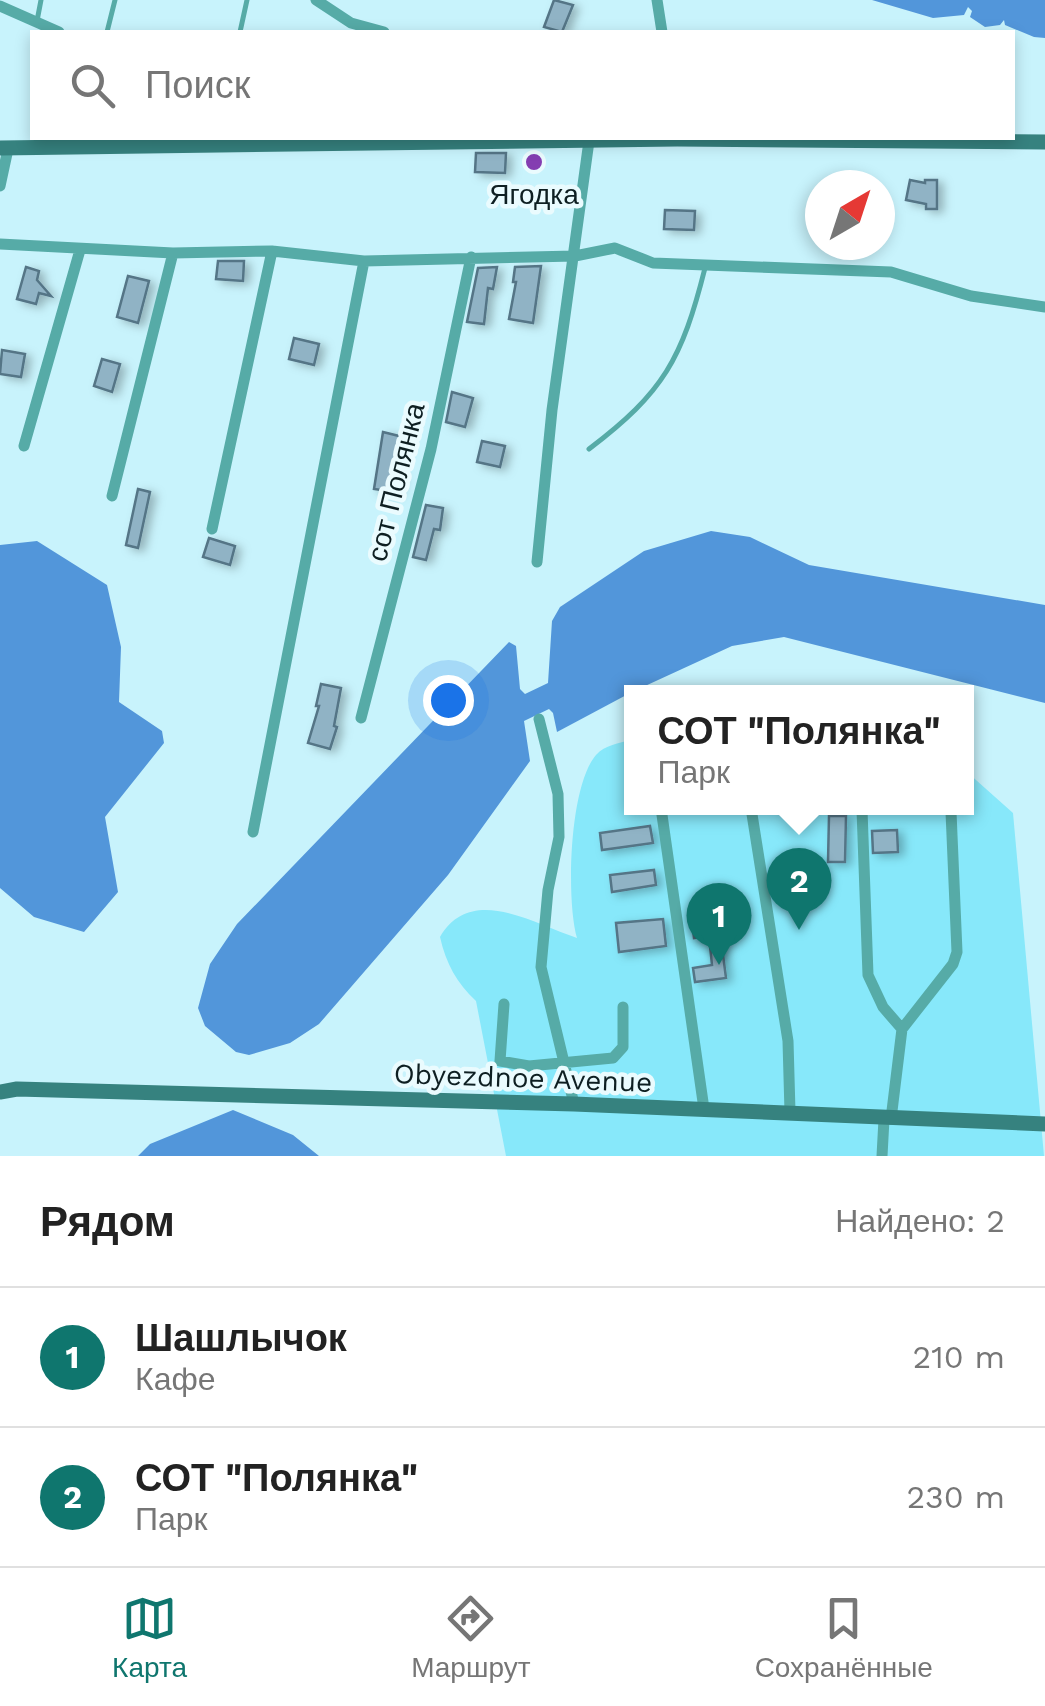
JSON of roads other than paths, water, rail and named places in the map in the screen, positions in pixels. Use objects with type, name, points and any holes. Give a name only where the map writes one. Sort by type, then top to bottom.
[{"type":"main road","points":[[4,148],[188,142],[609,140]]},
{"type":"main road","points":[[861,140],[1045,142]]},
{"type":"main road","name":"Obyezdnoe Avenue","points":[[3,1093],[574,1104],[1045,1124]]},
{"type":"street","points":[[316,0],[351,24],[376,30]]},
{"type":"street","points":[[657,0],[662,30]]},
{"type":"street","points":[[0,6],[54,30]]},
{"type":"street","points":[[537,562],[552,410],[589,141]]},
{"type":"street","points":[[0,186],[4,148]]},
{"type":"street","points":[[0,244],[173,253],[272,252],[364,260],[576,256],[615,248],[653,263],[891,272],[970,296],[1045,307]]},
{"type":"street","points":[[24,446],[80,250]]},
{"type":"street","points":[[212,529],[272,252]]},
{"type":"street","points":[[112,496],[173,253]]},
{"type":"street","name":"сот Полянка","points":[[361,718],[432,450],[471,257]]},
{"type":"street","points":[[253,832],[364,260]]},
{"type":"street","points":[[539,719],[558,794],[558,838],[548,890],[541,967],[574,1104]]},
{"type":"street","points":[[662,815],[704,1109]]},
{"type":"street","points":[[752,815],[788,1041],[790,1112]]},
{"type":"street","points":[[862,815],[868,975],[883,1007],[902,1029]]},
{"type":"street","points":[[882,1156],[902,1029],[954,964],[958,952],[951,815]]},
{"type":"street","points":[[504,1004],[500,1061],[530,1066],[613,1058],[624,1047],[624,1007]]},
{"type":"lane","points":[[36,21],[41,0]]},
{"type":"lane","points":[[108,30],[115,0]]},
{"type":"lane","points":[[240,30],[247,0]]},
{"type":"lane","points":[[589,449],[643,406],[671,368],[697,301],[706,265]]},
{"type":"place","name":"Ягодка","points":[[534,162]]},
{"type":"place","name":"СОТ \"Полянка\"","points":[[799,930]]},
{"type":"place","name":"Шашлычок","points":[[719,965]]}]
